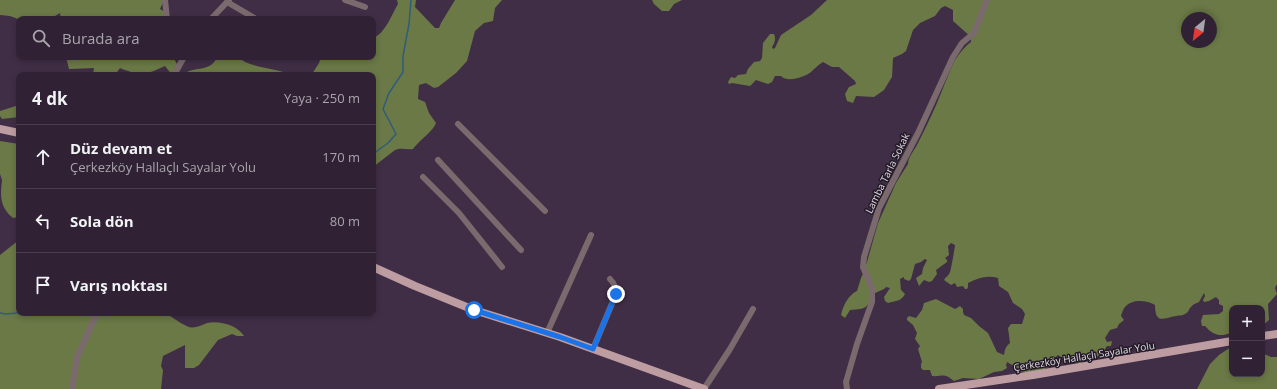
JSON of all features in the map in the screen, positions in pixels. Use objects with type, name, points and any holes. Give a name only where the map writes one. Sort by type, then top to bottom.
[{"type":"main road","points":[[0,129],[16,132]]},
{"type":"main road","points":[[376,268],[474,310],[547,333],[704,389]]},
{"type":"main road","points":[[1265,336],[1277,334]]},
{"type":"main road","name":"Çerkezköy Hallaçlı Sayalar Yolu","points":[[939,389],[1033,375],[1229,342]]},
{"type":"street","points":[[165,0],[167,16]]},
{"type":"street","points":[[345,0],[365,7]]},
{"type":"street","name":"Lamba Tarla Sokak","points":[[847,389],[846,382],[857,344],[872,302],[872,288],[863,267],[864,257],[879,208],[918,133],[953,57],[962,43],[974,33],[987,0]]},
{"type":"street","points":[[214,16],[228,1],[251,16]]},
{"type":"street","points":[[175,72],[180,60]]},
{"type":"street","points":[[458,124],[545,210]]},
{"type":"street","points":[[438,160],[521,250]]},
{"type":"street","points":[[423,177],[459,213],[502,267]]},
{"type":"street","points":[[547,333],[591,235]]},
{"type":"street","points":[[593,349],[616,294],[616,289],[610,279]]},
{"type":"street","points":[[704,389],[730,349],[753,309]]},
{"type":"street","points":[[72,389],[77,357],[96,316]]},
{"type":"green space","points":[[0,0],[164,0],[160,9],[165,12],[166,16],[60,16],[60,13],[55,16],[16,16],[16,18],[0,15]]},
{"type":"green space","points":[[397,0],[416,0],[415,7],[435,28],[439,28],[455,0],[502,0],[495,8],[493,21],[484,23],[475,31],[467,61],[456,73],[438,87],[434,88],[426,83],[419,85],[418,99],[425,102],[429,113],[436,123],[435,126],[413,149],[395,150],[376,165],[376,72],[313,72],[320,60],[376,60],[376,36],[385,28],[398,4]]},
{"type":"green space","points":[[652,0],[682,0],[674,4],[669,11],[662,11],[654,4]]},
{"type":"green space","points":[[827,0],[1277,0],[1277,284],[1275,288],[1277,294],[1268,304],[1269,320],[1265,323],[1265,305],[1229,305],[1229,334],[1217,335],[1205,326],[1202,326],[1201,321],[1203,315],[1219,314],[1223,311],[1223,306],[1219,304],[1219,300],[1216,297],[1204,302],[1204,293],[1199,302],[1193,305],[1183,315],[1164,319],[1158,318],[1155,311],[1155,305],[1148,302],[1139,301],[1128,304],[1124,308],[1121,316],[1124,320],[1117,328],[1110,330],[1105,338],[1107,342],[1112,341],[1111,346],[1107,346],[1105,349],[1106,358],[1096,356],[1090,357],[1080,363],[1069,362],[1058,355],[1053,359],[1053,364],[1042,370],[1034,372],[1022,372],[1007,362],[1007,368],[979,379],[963,378],[954,381],[945,376],[932,376],[930,370],[923,370],[921,368],[922,362],[918,349],[920,346],[915,339],[917,333],[913,325],[907,320],[909,316],[916,318],[922,310],[924,303],[936,299],[955,309],[960,306],[963,309],[964,315],[971,318],[988,333],[997,352],[1004,355],[1006,347],[1010,343],[1008,328],[1011,324],[1022,324],[1025,314],[1022,309],[1013,303],[1008,292],[999,286],[998,278],[986,277],[975,280],[968,283],[967,289],[963,286],[957,287],[955,283],[951,285],[944,280],[950,272],[955,245],[951,243],[948,246],[949,255],[945,258],[947,262],[936,270],[937,274],[932,281],[929,282],[924,280],[919,286],[916,278],[922,274],[927,260],[925,259],[915,264],[911,279],[909,281],[904,279],[904,277],[900,279],[901,290],[905,294],[900,299],[888,303],[885,301],[884,297],[890,288],[886,287],[873,294],[867,306],[860,309],[850,310],[845,318],[841,315],[846,301],[857,291],[878,223],[896,183],[908,164],[910,156],[917,145],[937,103],[955,60],[962,50],[971,42],[971,37],[953,21],[953,10],[945,6],[941,8],[935,16],[920,23],[913,30],[906,51],[893,58],[892,77],[884,90],[874,97],[856,96],[853,103],[847,101],[845,94],[849,87],[856,84],[855,81],[839,67],[832,67],[823,62],[808,74],[792,79],[775,76],[772,82],[768,84],[756,80],[750,86],[732,83],[729,84],[728,82],[731,77],[735,78],[738,75],[746,74],[754,62],[760,61],[762,58],[763,43],[770,34],[774,34],[775,37],[772,47],[773,49],[775,48],[781,35],[811,15]]},
{"type":"green space","points":[[67,60],[175,60],[177,64],[173,72],[170,72],[165,66],[150,72],[131,72],[120,68],[117,72],[93,72],[94,68],[69,69]]},
{"type":"green space","points":[[215,60],[242,60],[256,66],[285,72],[188,72],[208,67]]},
{"type":"green space","points":[[16,106],[16,117],[2,119],[0,116],[0,111]]},
{"type":"green space","points":[[0,141],[16,144],[16,218],[13,218],[3,206],[1,191],[2,180],[0,174]]},
{"type":"green space","points":[[16,242],[16,316],[170,316],[189,327],[196,327],[212,322],[227,324],[233,326],[244,336],[232,334],[218,340],[199,365],[194,368],[185,368],[185,345],[163,356],[161,366],[163,370],[161,389],[0,389],[0,255]]},
{"type":"green space","points":[[1229,348],[1229,377],[1265,377],[1265,354],[1271,357],[1277,357],[1277,389],[1197,389],[1210,364],[1219,355]]},
{"type":"waterway","points":[[376,152],[388,143],[396,134],[383,109],[389,93],[403,72],[403,56],[409,24],[411,0]]},
{"type":"waterway","points":[[0,313],[16,313]]},
{"type":"route","points":[[474,310],[593,349],[616,294]]}]
